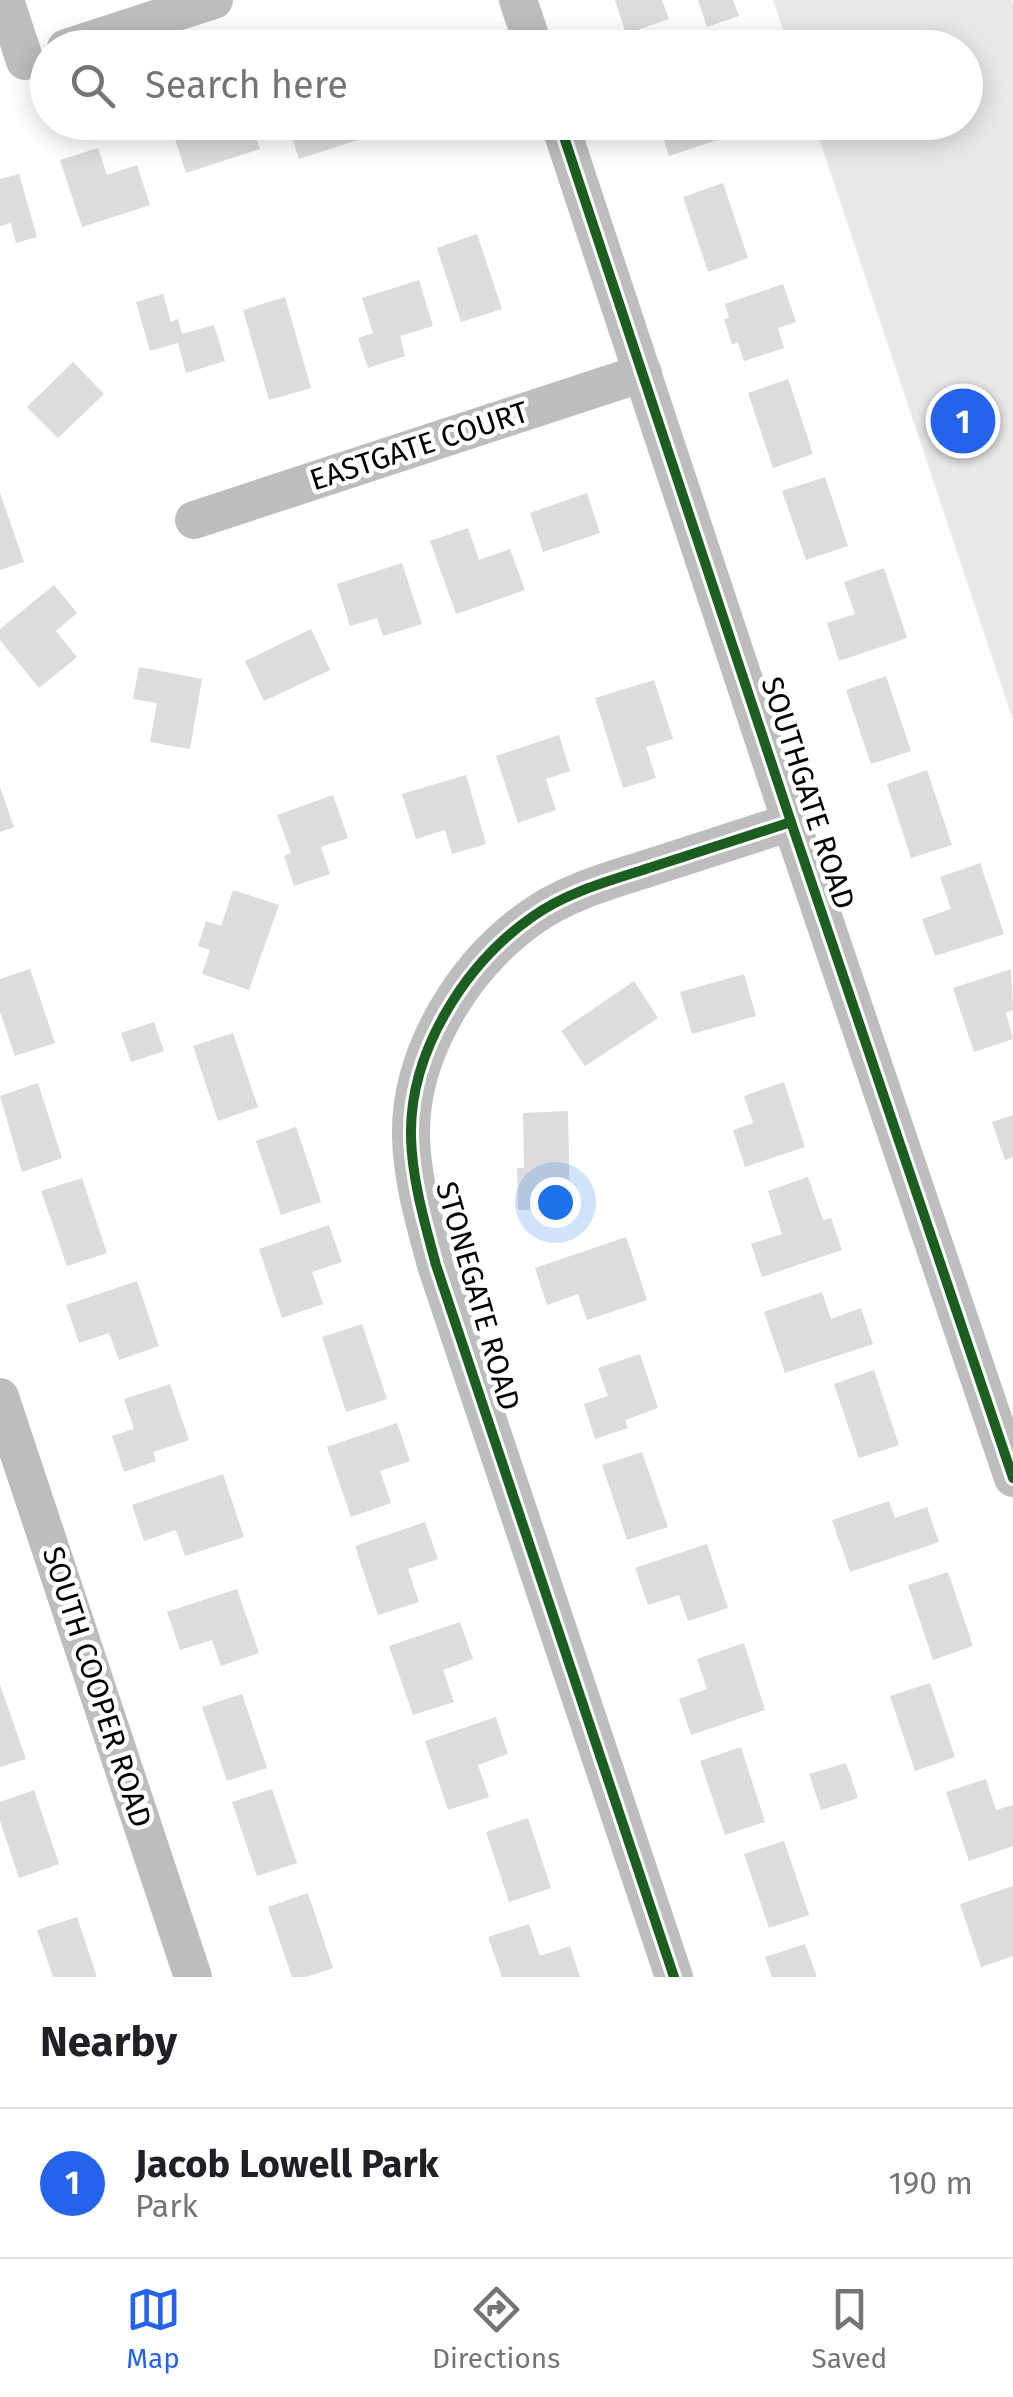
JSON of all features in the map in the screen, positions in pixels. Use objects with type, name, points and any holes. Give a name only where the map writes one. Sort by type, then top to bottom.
[{"type":"street","points":[[6,0],[24,61]]},
{"type":"street","points":[[122,30],[214,0]]},
{"type":"street","points":[[518,0],[528,30]]},
{"type":"street","name":"SOUTHGATE ROAD","points":[[565,140],[1013,1478]]},
{"type":"street","name":"EASTGATE COURT","points":[[194,520],[643,373]]},
{"type":"street","name":"STONEGATE ROAD","points":[[674,1977],[436,1264],[422,1212],[411,1136],[420,1071],[444,1014],[478,963],[534,915],[599,884],[791,822]]},
{"type":"street","name":"SOUTH COOPER ROAD","points":[[3,1415],[193,1977]]},
{"type":"shaded area","points":[[773,0],[1011,0],[1013,4],[1013,720],[820,140],[983,140],[983,30],[783,30]]},
{"type":"building","points":[[615,0],[662,0],[669,19],[637,30],[625,30]]},
{"type":"building","points":[[698,0],[733,0],[739,16],[707,27]]},
{"type":"building","points":[[175,140],[257,140],[260,149],[186,173]]},
{"type":"building","points":[[293,140],[358,140],[299,159]]},
{"type":"building","points":[[664,140],[717,140],[669,156]]},
{"type":"building","points":[[98,148],[107,175],[137,165],[150,205],[82,227],[60,160]]},
{"type":"building","points":[[19,174],[37,237],[16,243],[11,223],[0,226],[0,179]]},
{"type":"building","points":[[723,183],[748,258],[708,272],[683,197]]},
{"type":"building","points":[[477,234],[502,309],[461,322],[437,248]]},
{"type":"building","points":[[419,280],[433,326],[400,336],[405,356],[368,368],[358,338],[373,333],[362,298]]},
{"type":"building","points":[[783,284],[796,322],[778,328],[784,348],[744,361],[738,343],[732,344],[724,319],[729,318],[725,304]]},
{"type":"building","points":[[163,294],[171,322],[178,319],[182,334],[214,325],[225,361],[186,373],[178,343],[150,351],[136,302]]},
{"type":"building","points":[[285,297],[311,388],[269,400],[243,310]]},
{"type":"building","points":[[73,362],[104,394],[58,438],[27,407]]},
{"type":"building","points":[[788,379],[813,454],[773,468],[748,393]]},
{"type":"building","points":[[825,477],[848,546],[806,560],[782,491]]},
{"type":"building","points":[[0,493],[24,562],[0,570]]},
{"type":"building","points":[[587,493],[600,533],[543,552],[530,513]]},
{"type":"building","points":[[468,528],[479,560],[510,549],[525,590],[456,614],[430,541]]},
{"type":"building","points":[[402,563],[422,624],[383,636],[377,618],[350,626],[337,584]]},
{"type":"building","points":[[884,568],[907,638],[839,661],[827,623],[855,614],[844,582]]},
{"type":"building","points":[[54,585],[77,613],[56,631],[77,657],[39,688],[0,640],[0,629]]},
{"type":"building","points":[[311,629],[330,670],[264,701],[245,661]]},
{"type":"building","points":[[139,667],[202,679],[190,749],[150,742],[157,703],[133,699]]},
{"type":"building","points":[[886,676],[911,751],[871,764],[846,690]]},
{"type":"building","points":[[654,680],[673,739],[646,747],[656,778],[623,788],[595,698]]},
{"type":"building","points":[[559,735],[570,771],[546,779],[556,810],[518,823],[496,756]]},
{"type":"building","points":[[927,770],[952,845],[911,858],[887,784]]},
{"type":"building","points":[[466,775],[486,844],[452,854],[445,830],[416,839],[402,794]]},
{"type":"building","points":[[0,787],[14,827],[0,832]]},
{"type":"building","points":[[333,795],[348,838],[321,847],[330,874],[294,886],[284,856],[291,853],[277,815]]},
{"type":"building","points":[[980,863],[1004,934],[935,956],[922,919],[951,909],[940,877]]},
{"type":"building","points":[[233,890],[279,905],[249,990],[202,974],[210,950],[198,946],[206,921],[221,926]]},
{"type":"building","points":[[30,969],[55,1043],[15,1056],[0,1012],[0,979]]},
{"type":"building","points":[[1011,969],[1013,1010],[1006,1013],[1013,1039],[974,1052],[953,988]]},
{"type":"building","points":[[744,974],[756,1016],[692,1034],[680,992]]},
{"type":"building","points":[[634,981],[658,1018],[585,1066],[561,1031]]},
{"type":"building","points":[[154,1022],[164,1051],[131,1062],[121,1033]]},
{"type":"building","points":[[233,1033],[258,1107],[218,1121],[193,1046]]},
{"type":"building","points":[[784,1082],[805,1147],[745,1167],[733,1130],[753,1123],[744,1096]]},
{"type":"building","points":[[38,1083],[62,1158],[22,1172],[0,1096]]},
{"type":"building","points":[[568,1111],[570,1209],[518,1210],[517,1168],[524,1168],[523,1113]]},
{"type":"building","points":[[1013,1115],[1013,1157],[1005,1160],[992,1122]]},
{"type":"building","points":[[296,1127],[321,1202],[281,1215],[256,1141]]},
{"type":"building","points":[[808,1177],[823,1220],[831,1218],[842,1250],[762,1277],[751,1244],[782,1234],[768,1191]]},
{"type":"building","points":[[82,1178],[107,1253],[67,1266],[41,1191]]},
{"type":"building","points":[[329,1225],[342,1262],[312,1272],[323,1304],[282,1318],[259,1249]]},
{"type":"building","points":[[626,1237],[647,1300],[587,1320],[578,1294],[547,1305],[535,1268]]},
{"type":"building","points":[[137,1281],[159,1346],[119,1360],[109,1333],[79,1343],[66,1305]]},
{"type":"building","points":[[822,1292],[831,1319],[861,1308],[873,1344],[785,1373],[764,1312]]},
{"type":"building","points":[[362,1324],[387,1399],[346,1412],[322,1337]]},
{"type":"building","points":[[640,1354],[658,1408],[625,1420],[628,1428],[595,1439],[584,1404],[608,1396],[598,1368]]},
{"type":"building","points":[[874,1370],[899,1445],[859,1458],[834,1384]]},
{"type":"building","points":[[170,1384],[189,1440],[153,1452],[156,1461],[124,1472],[112,1436],[134,1429],[124,1399]]},
{"type":"building","points":[[397,1423],[410,1461],[380,1471],[391,1503],[351,1517],[327,1447]]},
{"type":"building","points":[[642,1452],[668,1527],[627,1540],[602,1465]]},
{"type":"building","points":[[223,1474],[244,1537],[185,1556],[176,1530],[144,1541],[132,1505]]},
{"type":"building","points":[[889,1501],[895,1518],[927,1507],[939,1542],[850,1572],[832,1520]]},
{"type":"building","points":[[425,1522],[438,1559],[408,1569],[419,1602],[378,1615],[355,1546]]},
{"type":"building","points":[[707,1544],[728,1608],[688,1621],[679,1595],[648,1605],[635,1568]]},
{"type":"building","points":[[948,1572],[973,1646],[933,1660],[908,1585]]},
{"type":"building","points":[[237,1589],[259,1653],[221,1666],[212,1640],[180,1650],[167,1612]]},
{"type":"building","points":[[460,1622],[473,1659],[443,1670],[454,1702],[413,1715],[389,1646]]},
{"type":"building","points":[[744,1643],[765,1710],[691,1735],[679,1699],[707,1689],[697,1659]]},
{"type":"building","points":[[930,1683],[955,1757],[915,1771],[890,1696]]},
{"type":"building","points":[[0,1685],[26,1759],[0,1767]]},
{"type":"building","points":[[242,1694],[267,1768],[227,1781],[202,1707]]},
{"type":"building","points":[[496,1717],[508,1754],[478,1765],[489,1797],[448,1810],[425,1741]]},
{"type":"building","points":[[741,1747],[765,1822],[725,1835],[700,1761]]},
{"type":"building","points":[[846,1763],[858,1798],[821,1810],[809,1774]]},
{"type":"building","points":[[986,1779],[996,1810],[1013,1805],[1013,1846],[969,1861],[946,1792]]},
{"type":"building","points":[[272,1789],[297,1863],[257,1876],[232,1802]]},
{"type":"building","points":[[34,1790],[59,1864],[19,1878],[0,1821],[0,1802]]},
{"type":"building","points":[[528,1818],[551,1888],[509,1902],[486,1832]]},
{"type":"building","points":[[784,1841],[809,1915],[769,1928],[744,1854]]},
{"type":"building","points":[[1013,1886],[1013,1956],[981,1967],[960,1904]]},
{"type":"building","points":[[308,1893],[333,1968],[306,1977],[292,1977],[268,1907]]},
{"type":"building","points":[[77,1917],[97,1977],[53,1977],[37,1930]]},
{"type":"building","points":[[529,1924],[540,1956],[570,1946],[580,1977],[502,1977],[488,1937]]},
{"type":"building","points":[[805,1944],[817,1977],[772,1977],[765,1957]]},
{"type":"cycle path","points":[[565,140],[1013,1478]]},
{"type":"cycle path","points":[[674,1977],[436,1265],[414,1169],[413,1105],[431,1042],[446,1013],[485,959],[532,917],[559,900],[590,888],[791,822]]},
{"type":"place","name":"Jacob Lowell Park","points":[[963,421]]}]
